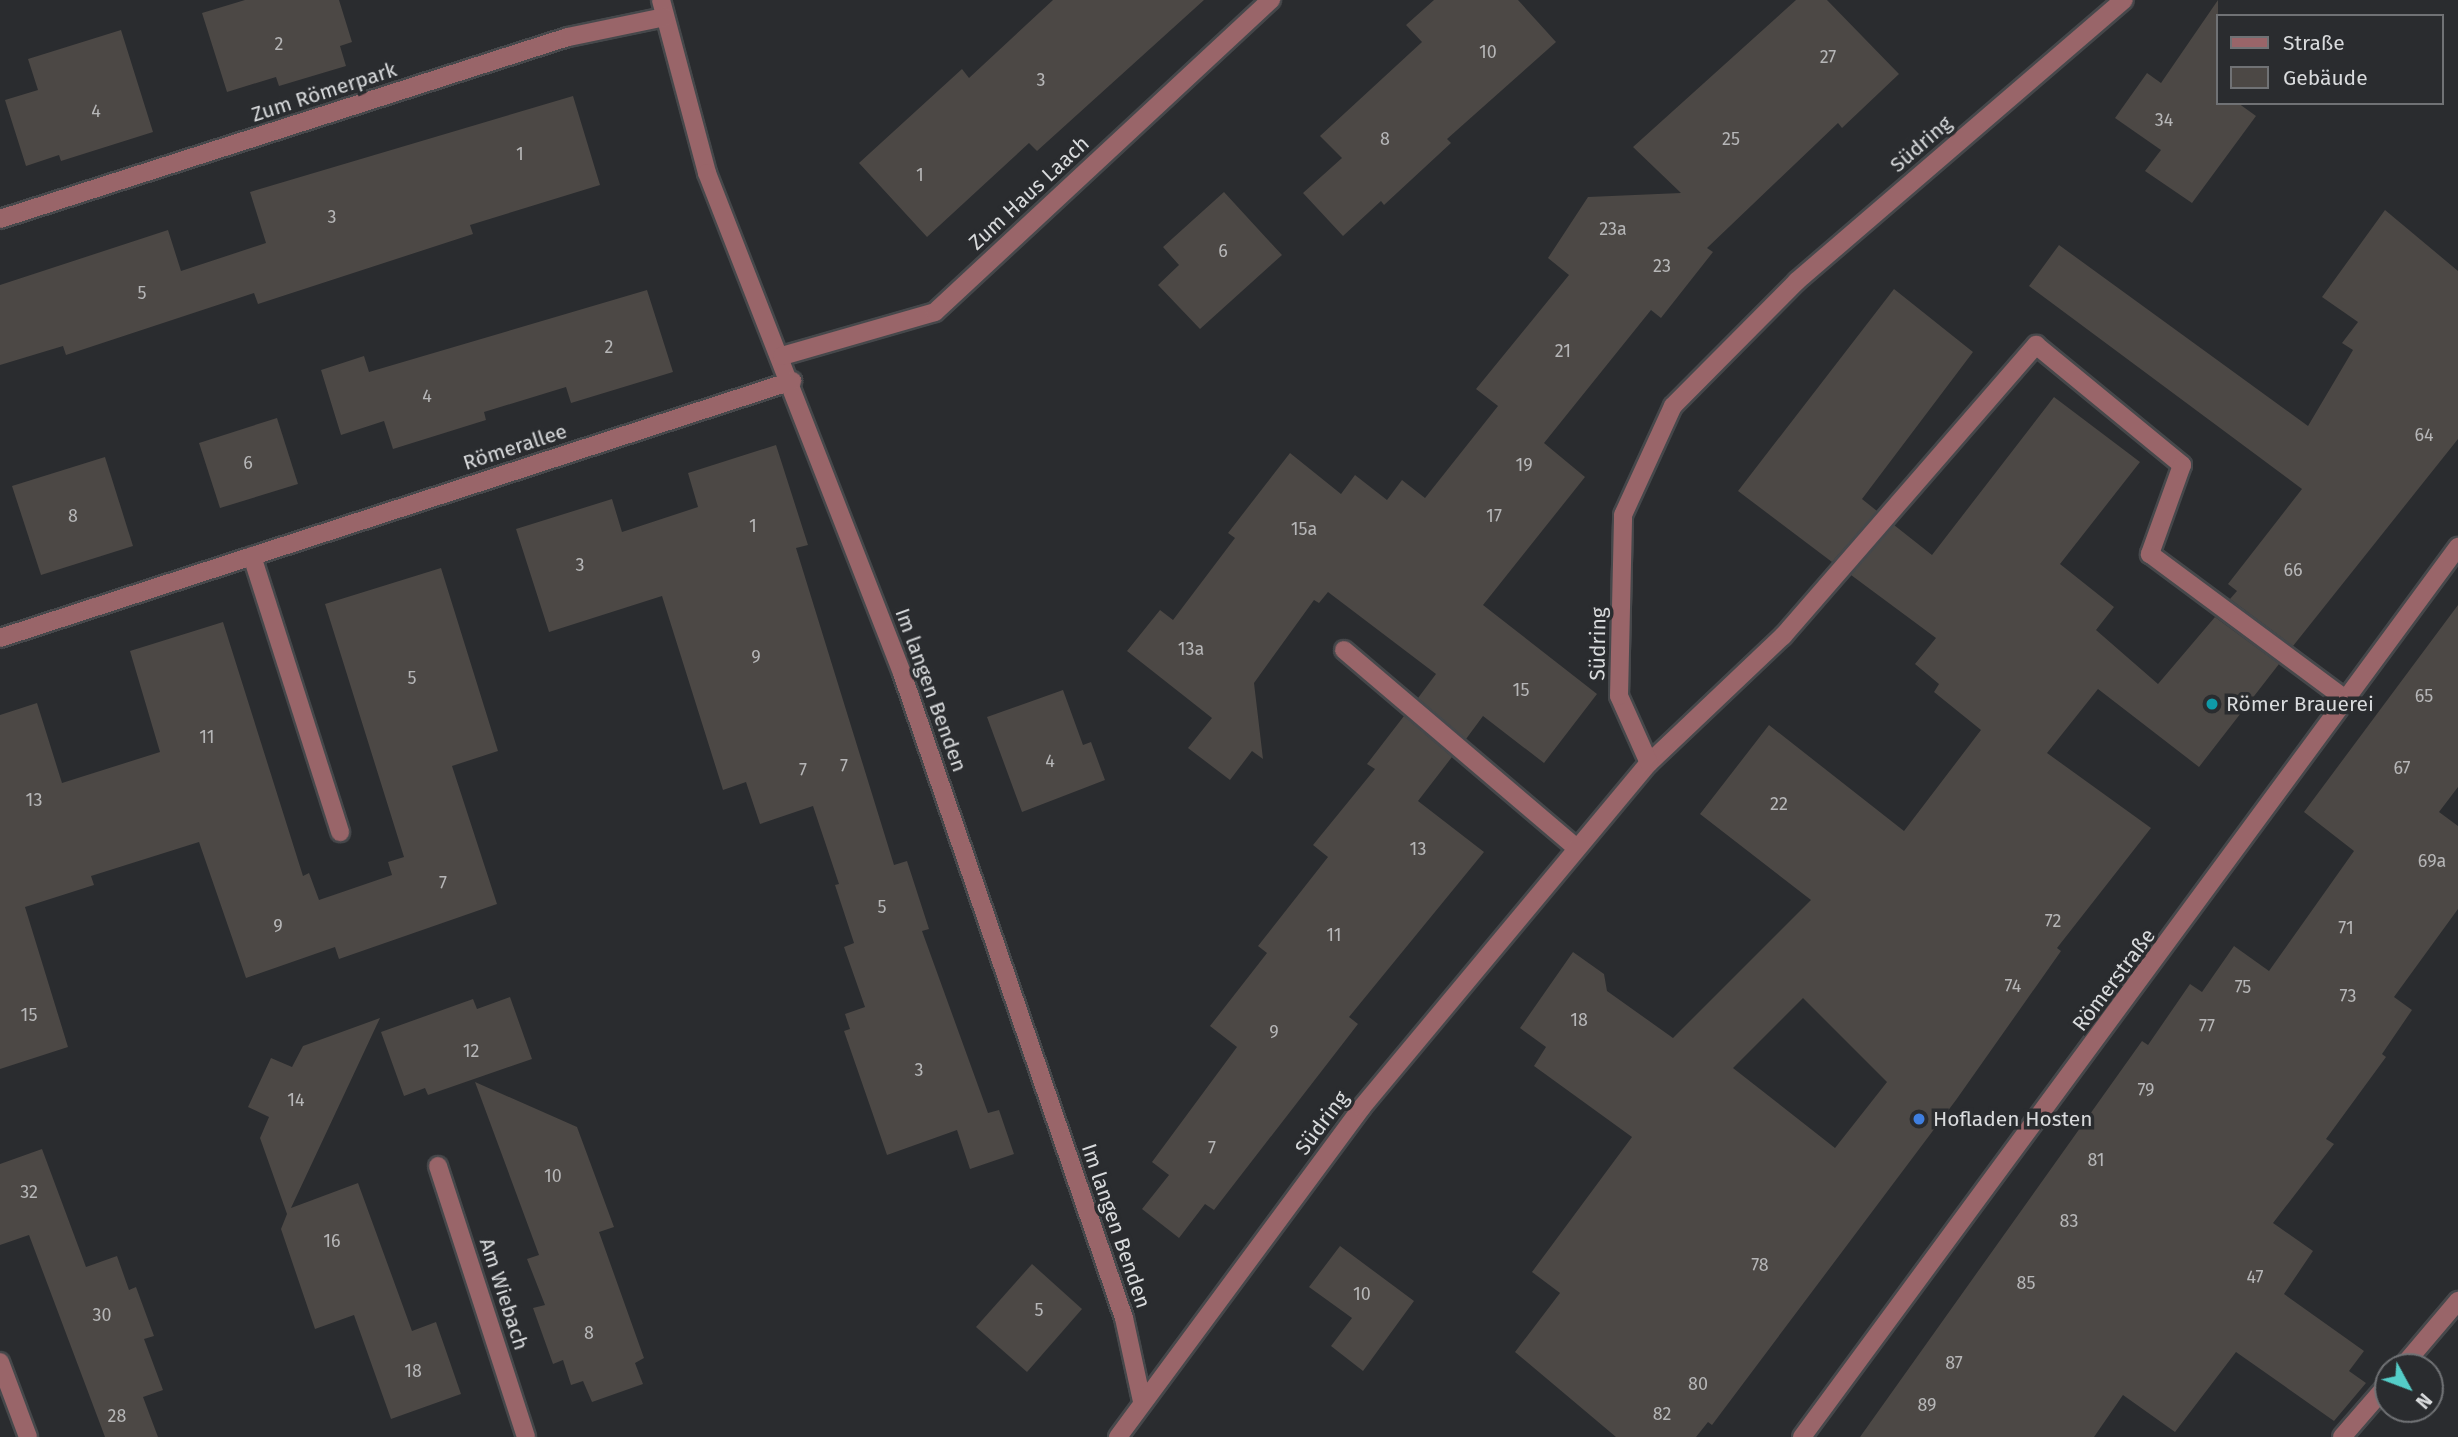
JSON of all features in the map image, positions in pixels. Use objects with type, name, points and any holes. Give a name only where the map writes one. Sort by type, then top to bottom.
[{"type":"street","name":"Zum Haus Laach","points":[[782,356],[935,312],[1271,0]]},
{"type":"street","name":"Südring","points":[[1118,1437],[1142,1401],[1362,1107],[1574,846],[1649,763],[1619,696],[1623,515],[1673,406],[1797,281],[2124,0]]},
{"type":"street","name":"Im langen Benden","points":[[663,9],[707,173],[792,381],[902,673],[1120,1305],[1142,1401]]},
{"type":"street","name":"Zum Römerpark","points":[[0,219],[663,9]]},
{"type":"street","points":[[1649,763],[1783,636],[2036,345],[2182,465],[2150,554],[2349,702]]},
{"type":"street","name":"Römerallee","points":[[0,638],[792,381]]},
{"type":"street","name":"Römerstraße","points":[[1802,1437],[2349,702],[2458,547]]},
{"type":"street","points":[[251,556],[340,832]]},
{"type":"street","points":[[1344,650],[1574,846]]},
{"type":"street","name":"Am Wiebach","points":[[438,1166],[526,1437]]},
{"type":"street","points":[[2414,1353],[2458,1301]]},
{"type":"street","points":[[0,1362],[28,1437]]},
{"type":"street","points":[[2342,1437],[2374,1400]]},
{"type":"building","points":[[245,0],[339,0],[352,42],[340,46],[346,66],[279,86],[276,77],[227,92],[202,13]]},
{"type":"building","points":[[1053,0],[1204,0],[1037,151],[1029,143],[927,237],[859,163],[962,69],[969,78]]},
{"type":"building","points":[[1434,0],[1518,0],[1556,42],[1447,139],[1451,143],[1384,205],[1381,201],[1343,236],[1303,193],[1342,158],[1320,136],[1422,42],[1406,25]]},
{"type":"building","points":[[1796,0],[1827,0],[1899,74],[1842,128],[1838,123],[1707,248],[1713,252],[1661,318],[1651,310],[1544,443],[1585,477],[1483,605],[1597,694],[1544,763],[1483,716],[1466,739],[1418,698],[1436,674],[1328,592],[1319,603],[1314,600],[1254,683],[1263,759],[1252,751],[1230,780],[1188,748],[1212,718],[1127,651],[1160,610],[1173,620],[1235,538],[1228,533],[1290,453],[1341,494],[1355,475],[1387,500],[1402,480],[1425,498],[1498,406],[1476,389],[1569,275],[1548,258],[1588,197],[1681,193],[1633,147]]},
{"type":"building","points":[[2218,0],[2216,105],[2241,105],[2256,116],[2192,203],[2145,171],[2161,150],[2115,118],[2147,73],[2161,83]]},
{"type":"building","points":[[121,30],[153,132],[61,161],[59,155],[26,166],[5,100],[38,90],[28,59]]},
{"type":"building","points":[[573,96],[600,185],[470,225],[473,234],[258,304],[254,293],[66,355],[63,346],[0,365],[0,285],[168,230],[181,271],[266,243],[250,192]]},
{"type":"building","points":[[1224,192],[1282,255],[1200,329],[1158,285],[1179,265],[1163,247]]},
{"type":"building","points":[[2385,210],[2458,271],[2458,439],[2293,646],[2230,599],[2237,591],[2228,584],[2302,489],[2029,286],[2059,245],[2308,426],[2353,350],[2342,343],[2358,322],[2322,297]]},
{"type":"building","points":[[1894,289],[1973,352],[1862,499],[1877,511],[1832,562],[1738,491]]},
{"type":"building","points":[[647,290],[673,372],[571,403],[566,387],[484,412],[486,420],[393,449],[384,421],[341,435],[321,370],[364,356],[369,372]]},
{"type":"building","points":[[2054,397],[2140,462],[2060,564],[2114,607],[2096,630],[2158,684],[2215,617],[2279,664],[2199,767],[2098,689],[2047,753],[2151,828],[2057,948],[2061,951],[1956,1100],[1712,1425],[1708,1422],[1696,1437],[1616,1437],[1515,1352],[1560,1293],[1532,1272],[1632,1137],[1534,1066],[1546,1047],[1520,1028],[1573,952],[1604,974],[1607,991],[1673,1038],[1811,900],[1700,814],[1769,725],[1904,831],[1981,730],[1934,692],[1939,684],[1915,664],[1936,638],[1851,575],[1894,525],[1932,555]],"holes":[[[1803,998],[1887,1082],[1835,1148],[1733,1068]]]},
{"type":"building","points":[[277,418],[298,484],[220,508],[199,443]]},
{"type":"building","points":[[776,445],[808,545],[796,548],[894,865],[907,861],[929,929],[922,931],[988,1113],[999,1110],[1014,1154],[970,1169],[957,1130],[887,1155],[844,1031],[850,1029],[845,1014],[865,1007],[844,947],[854,943],[835,885],[839,884],[813,806],[760,824],[746,782],[723,790],[662,596],[549,632],[516,529],[612,499],[622,532],[698,507],[688,473]]},
{"type":"building","points":[[105,457],[133,546],[41,575],[12,486]]},
{"type":"building","points":[[441,568],[498,751],[452,766],[497,904],[339,959],[335,947],[246,978],[199,842],[91,876],[94,885],[25,907],[68,1047],[0,1069],[0,715],[37,703],[62,783],[160,752],[130,651],[223,622],[303,876],[309,873],[319,900],[392,875],[388,862],[404,857],[325,604]]},
{"type":"building","points":[[2458,605],[2458,787],[2439,812],[2458,826],[2458,909],[2394,997],[2412,1010],[2382,1054],[2386,1057],[2326,1139],[2334,1144],[2273,1223],[2313,1251],[2284,1294],[2364,1351],[2349,1371],[2366,1383],[2334,1421],[2236,1352],[2175,1432],[2123,1395],[2094,1437],[1860,1437],[2142,1041],[2148,1045],[2190,984],[2202,992],[2234,946],[2269,971],[2354,851],[2304,812]]},
{"type":"building","points":[[1063,690],[1083,745],[1091,742],[1105,780],[1022,812],[987,717]]},
{"type":"building","points":[[1404,716],[1452,757],[1418,801],[1484,852],[1349,1017],[1358,1024],[1214,1210],[1205,1204],[1179,1238],[1142,1209],[1169,1175],[1152,1162],[1237,1047],[1210,1026],[1267,953],[1258,946],[1328,857],[1313,845],[1375,769],[1367,764]]},
{"type":"building","points":[[510,997],[532,1059],[428,1095],[425,1088],[404,1096],[381,1032],[473,999],[477,1009]]},
{"type":"building","points":[[380,1018],[291,1208],[358,1183],[412,1331],[436,1322],[461,1394],[391,1419],[354,1315],[315,1329],[281,1229],[287,1214],[260,1138],[269,1117],[248,1107],[271,1058],[292,1067],[303,1046]]},
{"type":"building","points":[[475,1082],[577,1127],[614,1227],[599,1232],[644,1358],[635,1363],[643,1384],[592,1402],[583,1381],[571,1385],[563,1360],[553,1364],[533,1308],[545,1305],[527,1259],[539,1255]]},
{"type":"building","points":[[42,1149],[86,1267],[117,1256],[129,1290],[136,1287],[154,1336],[144,1339],[163,1390],[143,1397],[158,1437],[105,1437],[29,1235],[0,1245],[0,1164]]},
{"type":"building","points":[[1340,1246],[1414,1301],[1363,1371],[1331,1346],[1352,1318],[1309,1287]]},
{"type":"building","points":[[1032,1264],[1082,1309],[1027,1372],[976,1327]]},
{"type":"place","name":"Römer Brauerei","points":[[2212,704]]},
{"type":"place","name":"Hofladen Hosten","points":[[1919,1119]]}]
